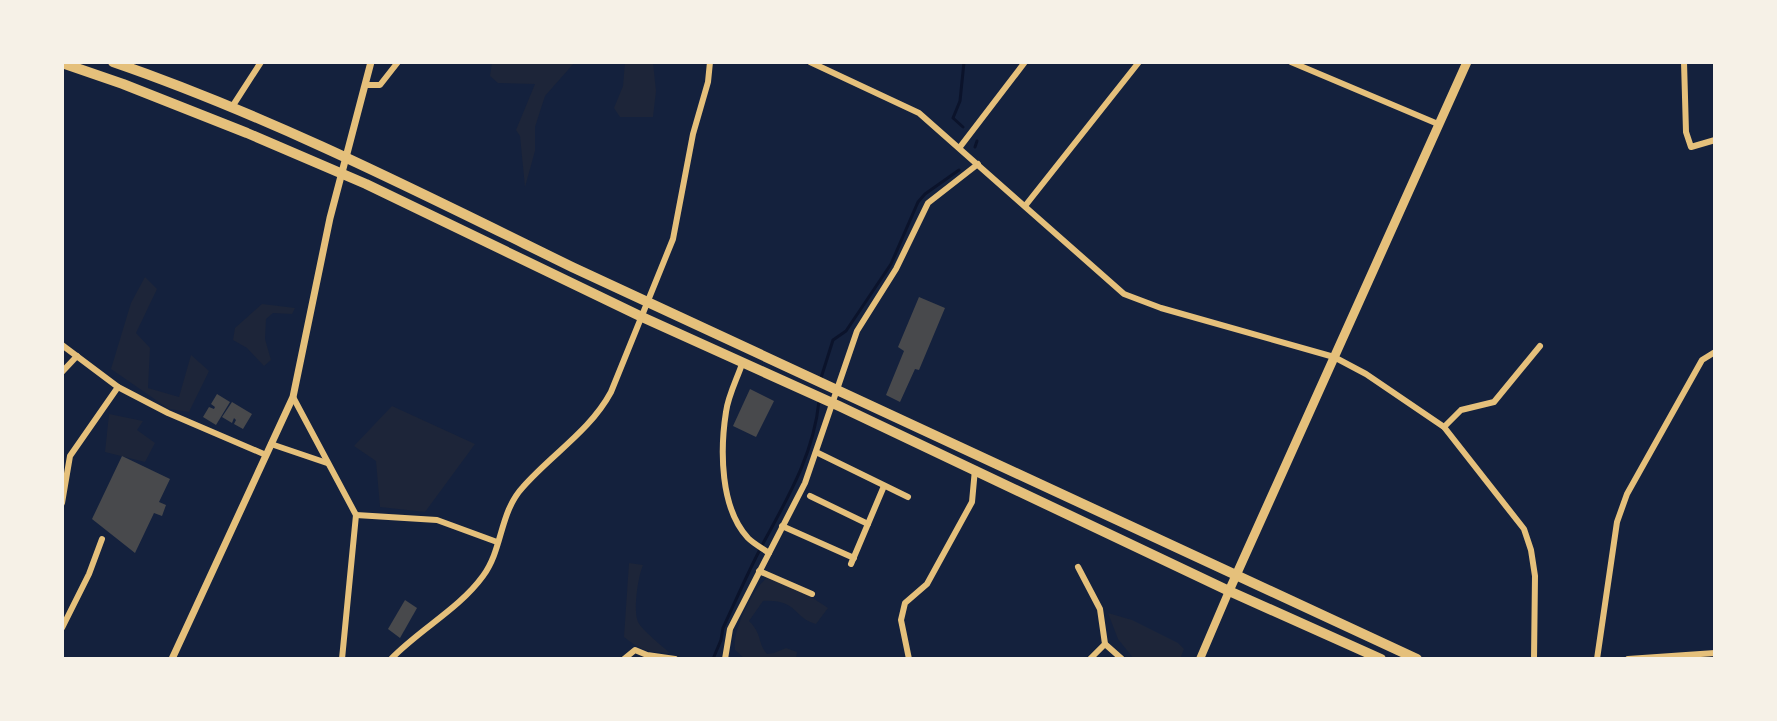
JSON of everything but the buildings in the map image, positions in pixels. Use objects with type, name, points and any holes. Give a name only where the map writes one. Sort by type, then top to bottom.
[{"type":"highway","points":[[113,62],[232,107],[1417,659]]},
{"type":"highway","points":[[62,63],[206,116],[341,174],[742,364],[839,406],[1229,591],[1381,659]]},
{"type":"main road","points":[[1200,659],[1467,62]]},
{"type":"street","points":[[232,107],[261,62]]},
{"type":"street","points":[[172,659],[293,397],[341,174],[371,62]]},
{"type":"street","points":[[366,85],[380,85],[398,62]]},
{"type":"street","points":[[391,659],[485,575],[497,551],[497,542],[512,501],[523,486],[602,410],[650,301],[673,239],[710,62]]},
{"type":"street","points":[[810,62],[919,113],[1124,294],[1161,308],[1334,357],[1366,374],[1444,427],[1524,529],[1535,576],[1534,659]]},
{"type":"street","points":[[960,147],[1025,62]]},
{"type":"street","points":[[1025,206],[1139,62]]},
{"type":"street","points":[[1291,62],[1438,124]]},
{"type":"street","points":[[1684,62],[1686,132],[1691,147],[1715,140]]},
{"type":"street","points":[[725,659],[730,629],[767,551],[805,483],[857,331],[896,269],[928,203],[978,164]]},
{"type":"street","points":[[62,345],[118,387],[168,413],[266,455]]},
{"type":"street","points":[[1444,427],[1461,410],[1494,402],[1540,346]]},
{"type":"street","points":[[1597,659],[1599,628],[1617,522],[1627,494],[1702,360],[1715,352]]},
{"type":"street","points":[[62,372],[77,356]]},
{"type":"street","points":[[742,364],[726,409],[725,484],[734,519],[755,544],[767,551]]},
{"type":"street","points":[[62,503],[70,456],[118,387]]},
{"type":"street","points":[[293,397],[356,515],[342,659]]},
{"type":"street","points":[[271,444],[327,463]]},
{"type":"street","points":[[816,452],[908,497]]},
{"type":"street","points":[[909,659],[901,620],[905,603],[927,584],[972,502],[975,469]]},
{"type":"street","points":[[782,526],[852,561],[884,486]]},
{"type":"street","points":[[810,496],[868,524]]},
{"type":"street","points":[[356,515],[437,520],[497,542]]},
{"type":"street","points":[[62,628],[89,574],[102,539]]},
{"type":"street","points":[[1078,567],[1100,609],[1105,644],[1122,659]]},
{"type":"street","points":[[759,571],[812,594]]},
{"type":"street","points":[[1090,659],[1105,644]]},
{"type":"street","points":[[624,659],[635,650],[675,659]]},
{"type":"street","points":[[1628,659],[1715,653]]},
{"type":"shaded area","points":[[492,62],[575,62],[545,96],[535,127],[535,151],[525,187],[520,136],[516,130],[535,84],[498,83],[490,76]]},
{"type":"shaded area","points":[[625,62],[653,62],[656,91],[653,117],[620,117],[614,108],[623,86]]},
{"type":"shaded area","points":[[145,277],[157,289],[136,333],[150,348],[148,388],[179,397],[191,355],[209,371],[189,412],[169,409],[111,369],[131,303]]},
{"type":"shaded area","points":[[262,304],[295,308],[292,314],[273,313],[266,319],[265,339],[271,360],[264,366],[247,348],[233,340],[235,328]]},
{"type":"shaded area","points":[[392,406],[475,444],[425,512],[380,507],[376,461],[354,446]]},
{"type":"shaded area","points":[[109,414],[143,421],[137,430],[155,443],[145,462],[105,452]]},
{"type":"shaded area","points":[[629,563],[643,565],[637,593],[638,622],[670,653],[646,650],[624,637]]},
{"type":"shaded area","points":[[767,578],[802,591],[828,608],[816,624],[783,603],[763,601],[749,621],[767,654],[786,648],[797,652],[796,659],[745,659],[735,650],[736,633],[744,611]]},
{"type":"shaded area","points":[[1108,613],[1132,620],[1178,643],[1184,649],[1180,659],[1134,659],[1118,639]]},
{"type":"waterway","points":[[963,127],[953,118],[960,101],[964,62]]},
{"type":"waterway","points":[[975,147],[977,141]]},
{"type":"waterway","points":[[821,378],[833,340],[846,331],[891,264],[918,202],[959,170]]},
{"type":"waterway","points":[[713,659],[723,628],[800,472],[812,438],[819,401]]}]
